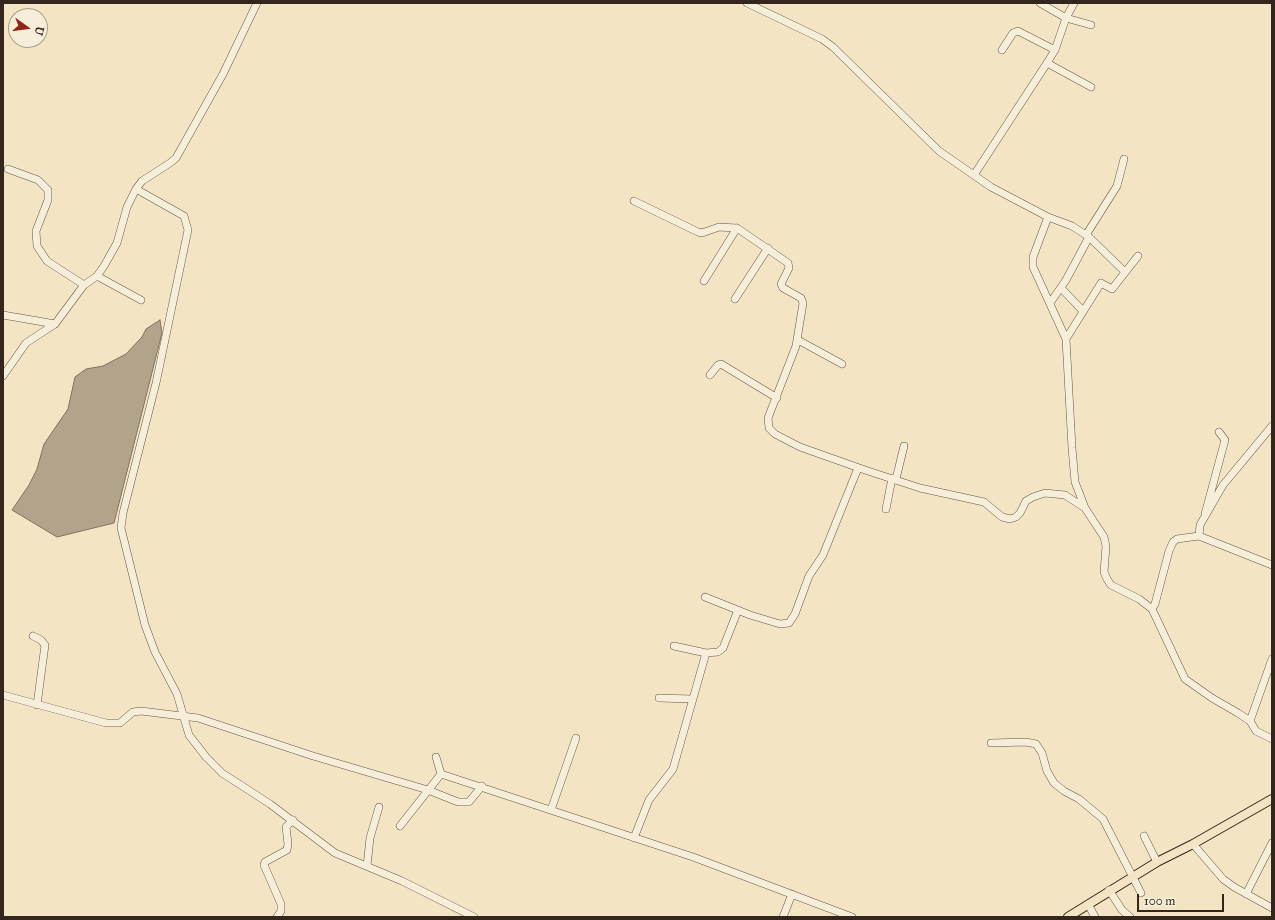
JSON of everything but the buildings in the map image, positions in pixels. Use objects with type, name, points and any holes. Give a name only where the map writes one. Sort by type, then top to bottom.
[{"type":"main road","points":[[1068,917],[1131,877],[1272,799]]},
{"type":"street","points":[[3,376],[26,343],[56,324],[84,285],[97,276],[117,243],[127,207],[136,188],[142,181],[170,164],[176,158],[223,74],[257,3]]},
{"type":"street","points":[[747,3],[822,39],[834,47],[940,151],[991,187],[1048,218],[1072,226],[1087,236],[1124,271]]},
{"type":"street","points":[[1040,3],[1066,18],[1091,25]]},
{"type":"street","points":[[974,175],[1055,50],[1066,18],[1074,3]]},
{"type":"street","points":[[1002,50],[1013,33],[1018,30],[1055,50]]},
{"type":"street","points":[[1047,63],[1091,87]]},
{"type":"street","points":[[1050,303],[1076,262],[1087,236],[1117,186],[1124,159]]},
{"type":"street","points":[[8,169],[38,180],[48,190],[48,200],[36,231],[37,246],[47,261],[84,285]]},
{"type":"street","points":[[136,188],[184,216],[188,226],[156,383],[121,521],[122,536],[145,625],[155,652],[177,694],[191,740],[222,773],[293,820],[335,853],[367,866],[474,917]]},
{"type":"street","points":[[634,201],[698,232],[702,233],[719,227],[737,228],[788,263],[788,268],[782,280],[782,287],[803,301],[798,340],[777,398],[768,418],[768,428],[771,432],[786,441],[858,468],[920,488],[984,502],[1002,517],[1010,519],[1016,517],[1020,513],[1026,501],[1045,493],[1065,495],[1085,508]]},
{"type":"street","points":[[1048,218],[1032,262],[1037,277],[1066,339],[1074,476],[1085,508],[1104,537],[1106,546],[1104,572],[1106,579],[1111,585],[1139,599],[1152,609],[1185,679],[1250,721],[1256,731],[1272,739]]},
{"type":"street","points":[[704,281],[737,228]]},
{"type":"street","points":[[735,299],[768,248]]},
{"type":"street","points":[[1066,339],[1101,283],[1112,289],[1124,271],[1138,256]]},
{"type":"street","points":[[97,276],[141,300]]},
{"type":"street","points":[[1060,288],[1083,311]]},
{"type":"street","points":[[3,315],[56,324]]},
{"type":"street","points":[[798,340],[842,364]]},
{"type":"street","points":[[710,375],[720,364],[777,398]]},
{"type":"street","points":[[1199,536],[1199,528],[1223,485],[1272,426]]},
{"type":"street","points":[[1206,516],[1205,509],[1214,484],[1225,440],[1219,432]]},
{"type":"street","points":[[886,509],[904,446]]},
{"type":"street","points":[[705,597],[780,624],[790,622],[809,576],[823,555],[858,468]]},
{"type":"street","points":[[1152,609],[1155,604],[1169,551],[1173,542],[1177,539],[1199,536],[1272,565]]},
{"type":"street","points":[[674,646],[706,653],[718,652],[723,648],[738,610]]},
{"type":"street","points":[[33,636],[41,640],[45,645],[37,705]]},
{"type":"street","points":[[634,838],[649,800],[673,769],[706,653]]},
{"type":"street","points":[[1250,721],[1272,659]]},
{"type":"street","points":[[3,695],[98,722],[113,724],[120,723],[137,711],[184,716],[213,722],[313,756],[428,790],[465,803],[470,800],[482,786]]},
{"type":"street","points":[[659,698],[692,699]]},
{"type":"street","points":[[551,810],[576,738]]},
{"type":"street","points":[[991,744],[1026,742],[1036,744],[1042,753],[1047,771],[1054,783],[1064,791],[1079,799],[1104,819],[1131,877],[1141,893]]},
{"type":"street","points":[[436,757],[441,774]]},
{"type":"street","points":[[400,826],[441,774]]},
{"type":"street","points":[[441,774],[482,786],[693,857],[852,917]]},
{"type":"street","points":[[367,866],[370,838],[379,807]]},
{"type":"street","points":[[277,917],[281,911],[281,905],[264,865],[265,862],[287,850],[288,844],[286,827],[293,820]]},
{"type":"street","points":[[1144,836],[1157,862]]},
{"type":"street","points":[[1193,844],[1219,876],[1234,887],[1272,908]]},
{"type":"street","points":[[1246,894],[1272,844]]},
{"type":"street","points":[[1109,890],[1122,910],[1130,917]]},
{"type":"street","points":[[782,917],[792,894]]},
{"type":"street","points":[[1088,904],[1095,917]]},
{"type":"shaded area","points":[[160,320],[162,333],[114,523],[57,537],[12,510],[29,485],[37,469],[44,444],[68,409],[75,377],[86,369],[103,366],[126,354],[142,337],[146,329]]}]
